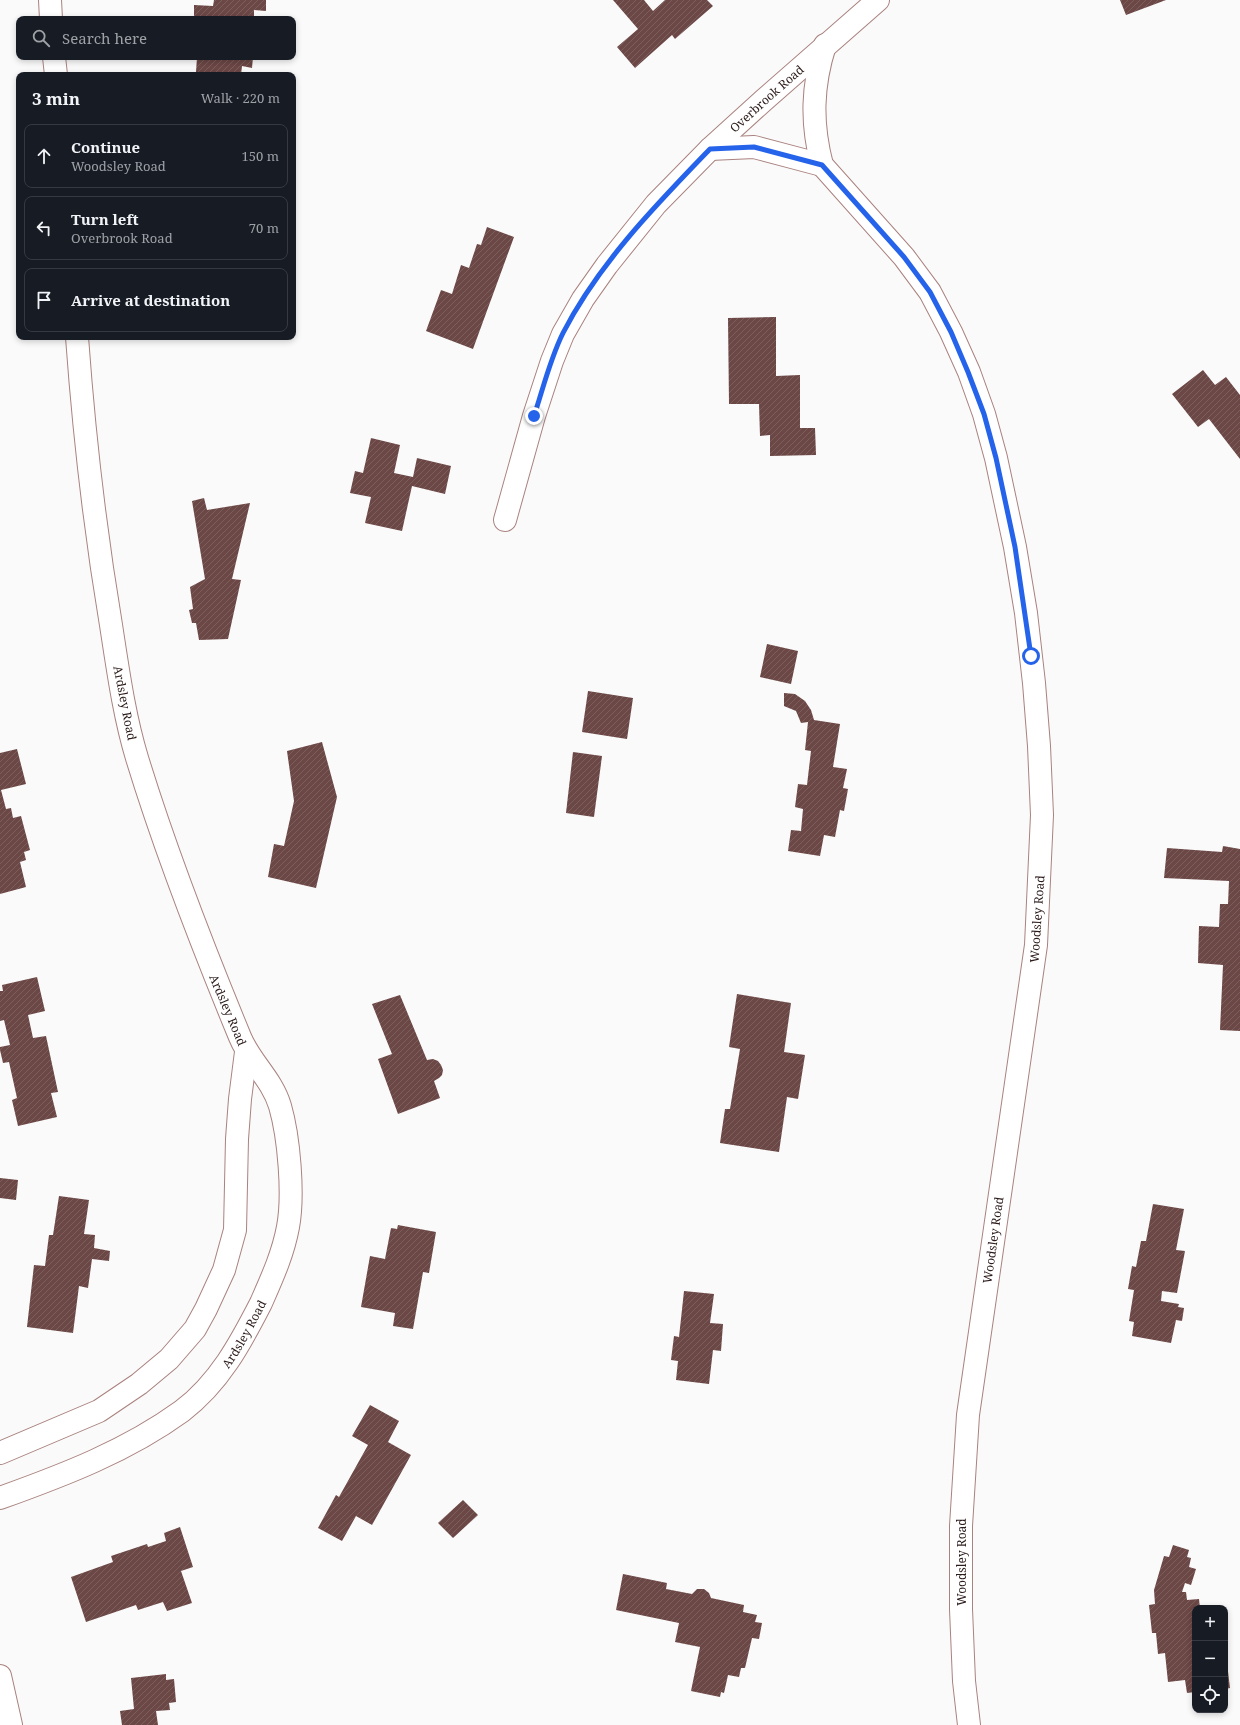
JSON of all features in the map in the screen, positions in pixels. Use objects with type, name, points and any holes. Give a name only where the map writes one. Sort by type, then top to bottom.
[{"type":"street","points":[[50,0],[51,16]]},
{"type":"street","name":"Overbrook Road","points":[[505,520],[534,416],[552,361],[563,334],[583,299],[607,265],[656,204],[710,149],[825,45],[878,0]]},
{"type":"street","name":"Woodsley Road","points":[[825,45],[818,66],[814,109],[817,146],[822,165],[904,257],[930,292],[951,332],[968,372],[984,414],[996,458],[1015,547],[1026,613],[1034,683],[1042,814],[1036,945],[968,1415],[961,1526],[961,1617],[964,1681],[969,1725]]},
{"type":"street","points":[[54,60],[56,72]]},
{"type":"street","points":[[710,149],[754,147],[822,165]]},
{"type":"street","name":"Ardsley Road","points":[[0,1498],[70,1472],[109,1455],[147,1434],[183,1410],[200,1396],[215,1380],[244,1336],[270,1284],[281,1255],[288,1226],[291,1202],[285,1129],[280,1106],[272,1084],[246,1052],[197,934],[164,843],[136,754],[120,682],[101,568],[86,455],[77,340]]},
{"type":"street","name":"Ardsley Road","points":[[0,1453],[99,1411],[139,1384],[170,1359],[195,1329],[224,1270],[235,1230],[237,1139],[246,1052]]},
{"type":"street","points":[[0,1676],[11,1725]]},
{"type":"building","points":[[214,0],[266,0],[266,11],[254,10],[254,16],[194,16],[194,5],[213,6]]},
{"type":"building","points":[[613,0],[644,0],[653,11],[665,0],[707,0],[713,6],[675,39],[672,35],[635,68],[617,47],[638,29]]},
{"type":"building","points":[[1120,0],[1166,0],[1126,15]]},
{"type":"building","points":[[197,60],[253,60],[252,68],[242,66],[241,72],[196,72]]},
{"type":"building","points":[[487,227],[514,237],[473,349],[426,331],[441,290],[452,294],[461,265],[469,268],[477,244],[481,245]]},
{"type":"building","points":[[776,317],[776,376],[800,375],[800,428],[815,428],[816,455],[770,456],[770,435],[760,436],[759,404],[729,404],[728,318]]},
{"type":"building","points":[[1203,370],[1215,385],[1226,377],[1240,395],[1240,459],[1209,419],[1198,427],[1172,394]]},
{"type":"building","points":[[371,438],[400,445],[394,473],[413,477],[417,458],[451,466],[445,494],[412,486],[402,531],[365,523],[371,497],[350,493],[355,471],[363,473]]},
{"type":"building","points":[[204,498],[207,510],[250,503],[232,579],[241,580],[228,639],[199,640],[196,623],[192,623],[189,610],[193,609],[190,587],[205,579],[192,501]]},
{"type":"building","points":[[767,644],[798,651],[791,684],[760,677]]},
{"type":"building","points":[[588,691],[633,698],[627,739],[582,732]]},
{"type":"building","points":[[784,693],[795,694],[805,701],[811,710],[814,720],[840,724],[833,767],[847,769],[843,788],[848,789],[844,811],[840,810],[835,837],[824,835],[820,856],[788,851],[791,830],[801,831],[803,809],[795,807],[798,784],[807,785],[811,751],[805,750],[808,722],[801,723],[796,711],[784,706]]},
{"type":"building","points":[[322,742],[337,797],[316,888],[268,877],[274,844],[284,846],[294,801],[287,751]]},
{"type":"building","points":[[17,749],[26,784],[1,790],[6,809],[11,808],[13,818],[21,816],[30,850],[24,852],[26,860],[20,862],[26,887],[0,894],[0,753]]},
{"type":"building","points":[[573,752],[602,756],[594,817],[566,813]]},
{"type":"building","points":[[1223,846],[1240,849],[1240,1031],[1220,1030],[1223,965],[1198,963],[1199,926],[1219,927],[1220,904],[1228,904],[1229,881],[1164,878],[1167,848],[1222,852]]},
{"type":"building","points":[[37,977],[45,1011],[28,1015],[33,1038],[46,1036],[58,1092],[51,1093],[57,1117],[18,1126],[12,1100],[17,1098],[9,1062],[3,1063],[0,1050],[0,1047],[10,1045],[4,1020],[0,1021],[0,991],[3,991],[2,985]]},
{"type":"building","points":[[737,994],[791,1003],[784,1052],[805,1055],[798,1099],[787,1097],[779,1152],[720,1143],[725,1109],[730,1109],[740,1049],[729,1047]]},
{"type":"building","points":[[400,995],[427,1060],[433,1059],[438,1061],[443,1070],[442,1075],[434,1081],[440,1098],[398,1114],[378,1059],[392,1054],[372,1004]]},
{"type":"building","points":[[0,1178],[18,1180],[16,1200],[0,1198]]},
{"type":"building","points":[[59,1196],[89,1200],[84,1234],[95,1235],[94,1248],[110,1251],[109,1261],[92,1259],[88,1288],[79,1286],[73,1333],[27,1327],[34,1265],[45,1266],[49,1235],[53,1235]]},
{"type":"building","points":[[1153,1204],[1184,1209],[1176,1250],[1185,1251],[1177,1293],[1162,1291],[1161,1301],[1179,1304],[1178,1307],[1184,1308],[1182,1321],[1176,1320],[1171,1343],[1132,1336],[1134,1322],[1129,1321],[1134,1290],[1128,1289],[1132,1266],[1136,1267],[1141,1241],[1146,1241]]},
{"type":"building","points":[[398,1225],[436,1232],[429,1273],[423,1272],[413,1329],[393,1326],[395,1313],[361,1307],[370,1256],[385,1259],[391,1228],[397,1229]]},
{"type":"building","points":[[684,1291],[714,1294],[710,1323],[723,1324],[721,1351],[713,1350],[709,1384],[676,1380],[678,1361],[671,1360],[674,1336],[679,1337]]},
{"type":"building","points":[[370,1405],[399,1421],[388,1442],[411,1455],[372,1525],[356,1516],[342,1541],[318,1528],[336,1495],[339,1497],[368,1445],[352,1436]]},
{"type":"building","points":[[463,1500],[478,1515],[453,1538],[438,1523]]},
{"type":"building","points":[[180,1527],[193,1567],[181,1571],[192,1603],[167,1611],[163,1602],[138,1610],[136,1605],[86,1622],[71,1577],[113,1562],[111,1556],[147,1544],[148,1547],[166,1541],[164,1533]]},
{"type":"building","points":[[1173,1545],[1189,1550],[1187,1557],[1191,1558],[1189,1567],[1196,1569],[1191,1585],[1185,1583],[1182,1592],[1186,1592],[1187,1600],[1199,1599],[1200,1605],[1192,1605],[1192,1692],[1187,1693],[1185,1680],[1168,1682],[1165,1653],[1158,1654],[1156,1633],[1152,1633],[1149,1605],[1155,1604],[1154,1590],[1164,1556],[1169,1557]]},
{"type":"building","points":[[623,1574],[667,1583],[666,1589],[692,1594],[697,1589],[704,1589],[709,1593],[711,1598],[744,1605],[743,1612],[757,1615],[755,1622],[762,1623],[759,1639],[752,1638],[745,1668],[741,1668],[739,1677],[728,1675],[724,1693],[721,1692],[720,1697],[691,1691],[700,1647],[675,1642],[679,1623],[616,1610]]},
{"type":"building","points":[[1228,1672],[1230,1688],[1228,1688]]},
{"type":"building","points":[[166,1674],[166,1680],[174,1679],[176,1702],[169,1703],[170,1710],[156,1711],[158,1725],[122,1725],[120,1711],[134,1709],[131,1678]]},
{"type":"route","points":[[534,416],[552,361],[563,334],[583,299],[607,265],[656,204],[710,149],[754,147],[779,152],[822,165],[904,257],[930,292],[951,332],[984,414],[996,458],[1015,547],[1026,613],[1031,656]]}]
